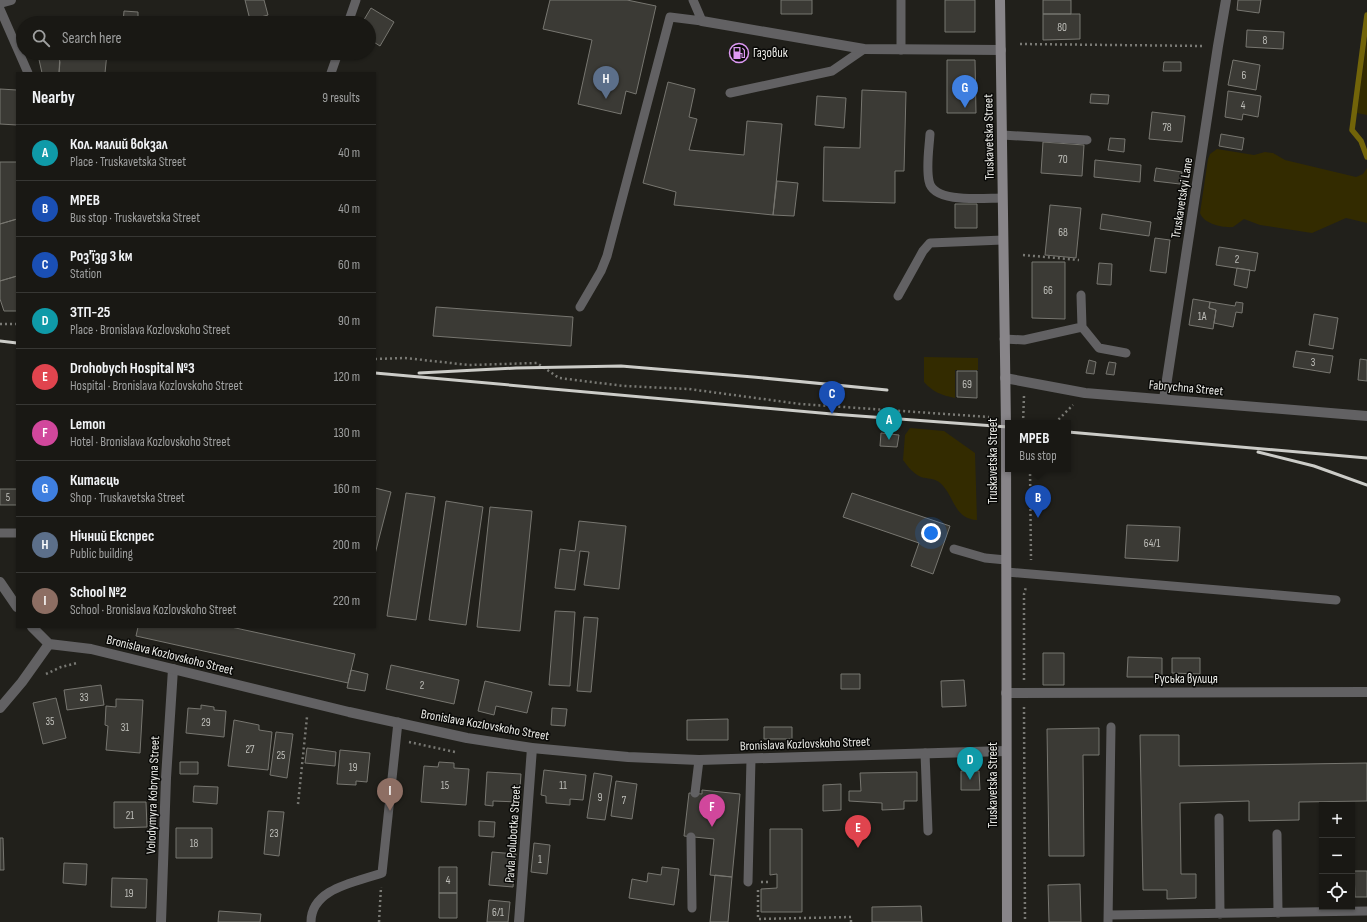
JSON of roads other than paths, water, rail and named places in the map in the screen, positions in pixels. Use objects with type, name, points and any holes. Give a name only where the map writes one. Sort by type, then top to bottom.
[{"type":"main road","name":"Truskavetska Street","points":[[1000,0],[1005,420]]},
{"type":"main road","name":"Truskavetska Street","points":[[1006,472],[1007,922]]},
{"type":"street","points":[[0,3],[11,0]]},
{"type":"street","name":"Truskavetskyi Lane","points":[[1164,399],[1226,0]]},
{"type":"street","points":[[702,21],[864,49],[1001,50]]},
{"type":"street","name":"Fabrychna Street","points":[[1005,378],[1085,393],[1367,416]]},
{"type":"street","points":[[0,582],[16,606]]},
{"type":"street","points":[[0,708],[22,682],[49,644],[33,628]]},
{"type":"street","name":"Bronislava Kozlovskoho Street","points":[[49,644],[92,649],[467,738],[532,748],[628,757],[699,760],[1006,751]]},
{"type":"street","name":"Volodymyra Kobryna Street","points":[[161,922],[166,778],[173,669]]},
{"type":"street","name":"Руська вулиця","points":[[1006,692],[1367,692]]},
{"type":"street","name":"Pavla Polubotka Street","points":[[519,922],[532,748]]},
{"type":"lane","points":[[350,16],[356,0]]},
{"type":"lane","points":[[693,0],[702,21]]},
{"type":"lane","points":[[901,0],[902,50]]},
{"type":"lane","points":[[0,9],[16,46]]},
{"type":"lane","points":[[580,307],[601,271],[607,256],[670,17],[702,21]]},
{"type":"lane","points":[[730,93],[832,71],[864,49]]},
{"type":"lane","points":[[22,60],[28,72]]},
{"type":"lane","points":[[330,72],[335,60]]},
{"type":"lane","points":[[930,134],[929,182],[932,190],[945,197],[1002,198]]},
{"type":"lane","points":[[1002,135],[1087,140]]},
{"type":"lane","points":[[898,296],[923,251],[930,243],[1003,240]]},
{"type":"lane","points":[[1081,294],[1082,327],[1100,348],[1126,353]]},
{"type":"lane","points":[[1004,339],[1024,340],[1082,327]]},
{"type":"lane","points":[[0,533],[16,533]]},
{"type":"lane","points":[[954,549],[985,558],[1006,560]]},
{"type":"lane","points":[[1006,572],[1336,600]]},
{"type":"lane","points":[[311,922],[311,911],[320,899],[330,891],[382,873],[398,722]]},
{"type":"lane","points":[[1111,727],[1108,918],[1220,914],[1367,912]]},
{"type":"lane","points":[[925,753],[928,831]]},
{"type":"lane","points":[[748,882],[751,759]]},
{"type":"lane","points":[[695,793],[699,760]]},
{"type":"lane","points":[[1219,818],[1220,914]]},
{"type":"lane","points":[[1277,834],[1278,913]]},
{"type":"lane","points":[[691,837],[692,908]]},
{"type":"waterway","points":[[1367,15],[1352,130],[1361,141],[1367,157]]},
{"type":"railway","points":[[0,341],[16,343]]},
{"type":"railway","points":[[419,373],[516,368],[621,366],[887,390]]},
{"type":"railway","points":[[376,373],[832,414],[1005,427]]},
{"type":"railway","points":[[1071,432],[1367,458]]},
{"type":"railway","points":[[1258,452],[1314,466],[1367,485]]},
{"type":"place","name":"Газовик","points":[[739,53]]},
{"type":"place","name":"Нічний Експрес","points":[[606,99]]},
{"type":"place","name":"Китаєць","points":[[965,108]]},
{"type":"place","name":"Роз'їзд 3 км","points":[[832,414]]},
{"type":"place","name":"Кол. малий вокзал","points":[[889,440]]},
{"type":"place","name":"МРЕВ","points":[[1038,518]]},
{"type":"place","name":"ЗТП-25","points":[[970,780]]},
{"type":"place","name":"School №2","points":[[390,811]]},
{"type":"place","name":"Lemon","points":[[712,827]]},
{"type":"place","name":"Drohobych Hospital №3","points":[[858,848]]}]
